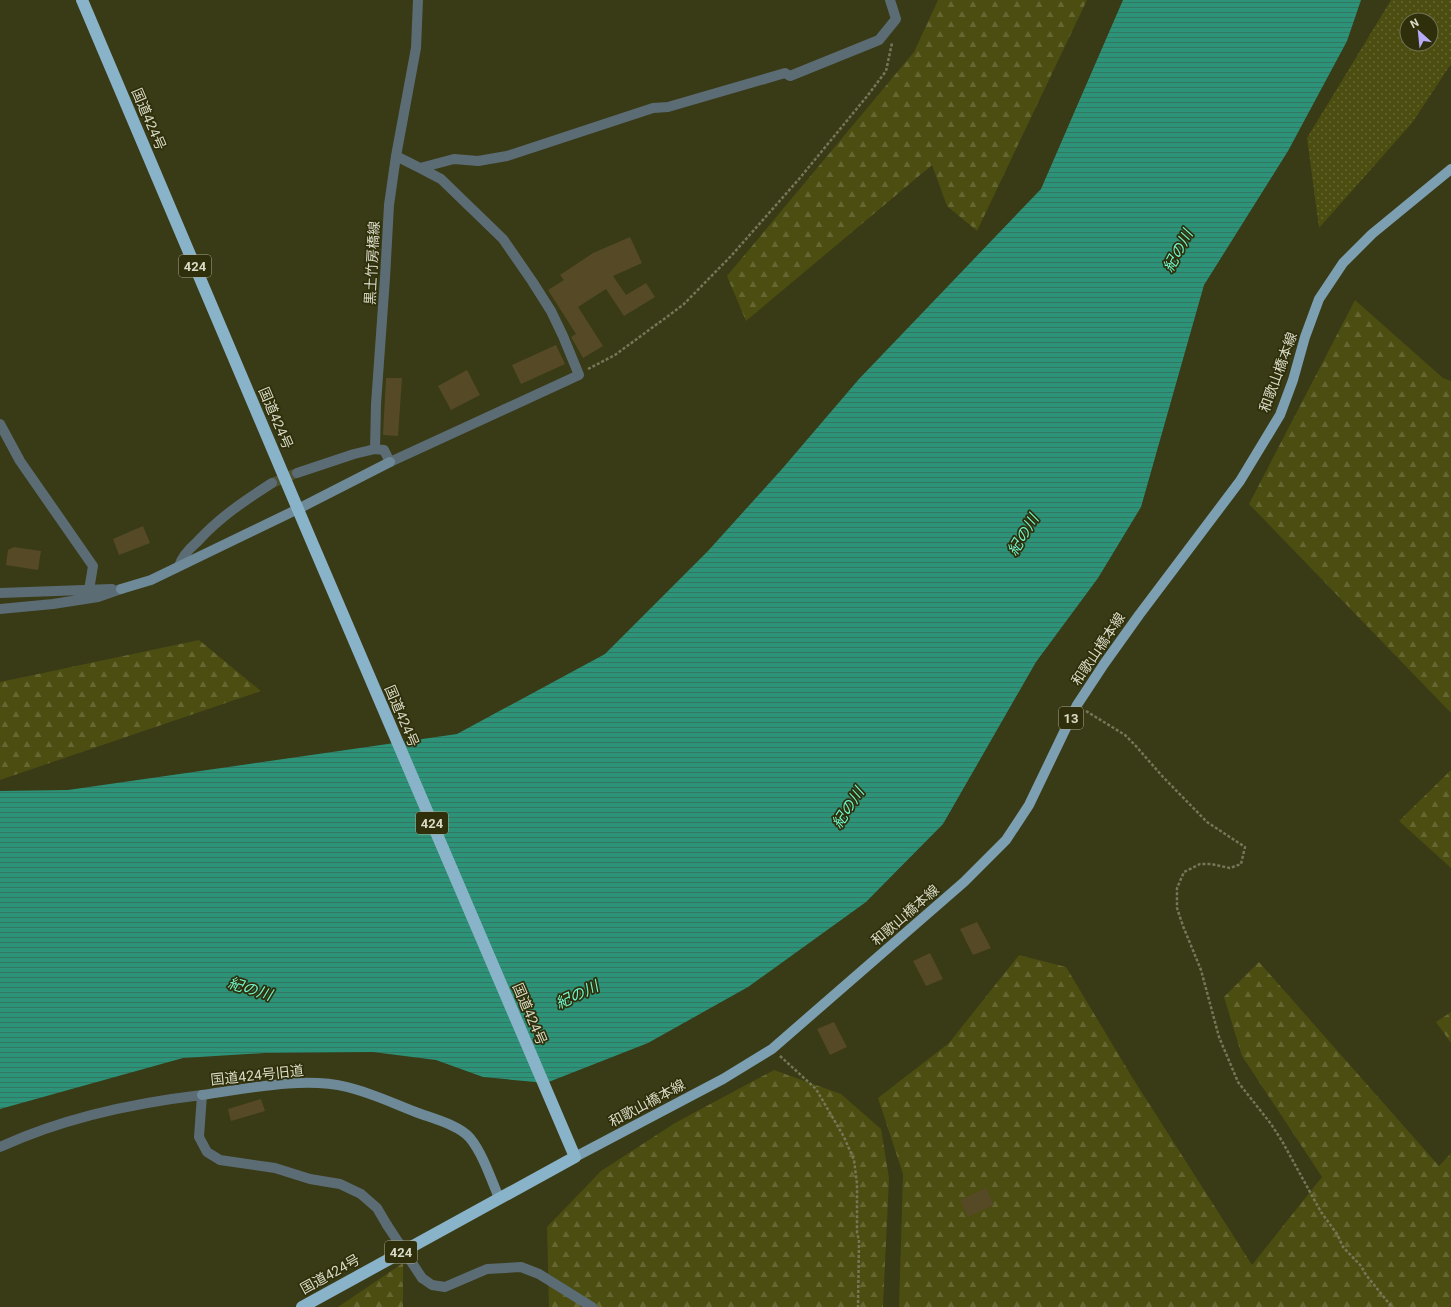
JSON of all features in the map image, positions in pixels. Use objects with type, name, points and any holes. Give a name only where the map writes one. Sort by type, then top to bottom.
[{"type":"highway","name":"国道424号","points":[[82,0],[575,1156],[302,1307]]},
{"type":"main road","name":"和歌山橋本線","points":[[575,1156],[723,1079],[772,1049],[964,882],[1006,840],[1029,806],[1078,705],[1104,664],[1240,481],[1280,415],[1293,380],[1305,337],[1319,300],[1343,263],[1372,234],[1451,169]]},
{"type":"street","name":"黒土竹房橋線","points":[[375,449],[376,404],[386,278],[389,205],[396,156],[416,48],[418,0]]},
{"type":"street","points":[[420,168],[454,158],[478,160],[507,156],[652,108],[668,107],[785,73],[790,76],[879,40],[896,19],[890,0]]},
{"type":"street","points":[[0,609],[53,604],[98,597],[151,580],[298,509],[390,462],[579,375],[551,311],[503,239],[441,179],[396,156]]},
{"type":"street","points":[[0,424],[20,461],[93,566],[89,590]]},
{"type":"street","points":[[297,473],[354,454],[375,449],[384,450],[390,462]]},
{"type":"street","points":[[179,566],[181,558],[210,527],[240,503],[272,483]]},
{"type":"street","points":[[0,593],[10,594],[121,589]]},
{"type":"street","name":"国道424号旧道","points":[[0,1146],[56,1124],[101,1112],[175,1098],[288,1084],[315,1083],[347,1087],[378,1097],[452,1126],[469,1136],[499,1198]]},
{"type":"street","points":[[202,1095],[199,1137],[207,1152],[220,1160],[275,1168],[310,1179],[340,1184],[361,1194],[377,1208],[422,1278],[432,1286],[444,1287],[487,1269],[521,1267],[539,1274],[592,1307]]},
{"type":"path","points":[[579,375],[615,354],[683,305],[731,256],[799,179],[868,96],[886,71],[896,19]]},
{"type":"path","points":[[1078,705],[1125,735],[1163,778],[1207,822],[1245,847],[1241,864],[1230,868],[1211,864],[1200,864],[1184,872],[1177,888],[1177,908],[1201,970],[1219,1037],[1238,1082],[1282,1141],[1321,1212],[1337,1234],[1343,1247],[1361,1266],[1366,1275],[1392,1307]]},
{"type":"path","points":[[772,1049],[816,1089],[844,1137],[854,1160],[857,1184],[857,1233],[859,1240],[858,1307]]},
{"type":"green space","points":[[938,0],[1087,0],[977,231],[947,206],[932,165],[746,321],[727,276],[914,52]]},
{"type":"green space","points":[[1391,0],[1451,0],[1451,64],[1412,123],[1319,228],[1307,138]]},
{"type":"green space","points":[[1355,300],[1443,378],[1451,381],[1451,713],[1249,504]]},
{"type":"green space","points":[[199,640],[261,691],[0,780],[0,682]]},
{"type":"green space","points":[[1451,770],[1451,868],[1399,821]]},
{"type":"green space","points":[[1019,955],[1066,967],[1132,1077],[1252,1265],[1322,1177],[1242,1056],[1224,997],[1259,962],[1439,1166],[1451,1153],[1451,1307],[899,1307],[903,1174],[878,1098],[949,1043]]},
{"type":"green space","points":[[1451,1012],[1451,1043],[1436,1022]]},
{"type":"green space","points":[[774,1070],[841,1094],[881,1129],[889,1178],[883,1307],[549,1307],[547,1227],[601,1171],[675,1123]]},
{"type":"green space","points":[[403,1263],[403,1307],[338,1307]]},
{"type":"water","name":"紀の川","points":[[1123,0],[1361,0],[1347,41],[1288,151],[1204,285],[1141,507],[1098,578],[1036,662],[943,824],[866,902],[748,987],[648,1043],[546,1083],[483,1077],[436,1060],[373,1052],[265,1053],[183,1058],[0,1109],[0,791],[68,790],[457,734],[605,654],[708,551],[782,469],[859,379],[1041,189]]},
{"type":"building","points":[[630,237],[642,263],[613,276],[626,295],[646,283],[655,297],[624,316],[606,289],[578,307],[603,346],[583,358],[571,337],[576,334],[548,290],[564,280],[560,275],[593,253]]},
{"type":"building","points":[[556,345],[565,364],[521,384],[512,365]]},
{"type":"building","points":[[467,370],[480,395],[451,410],[438,386]]},
{"type":"building","points":[[386,378],[402,378],[398,436],[383,435]]},
{"type":"building","points":[[143,526],[150,543],[119,555],[113,539]]},
{"type":"building","points":[[14,547],[41,551],[38,570],[6,565],[8,550]]},
{"type":"building","points":[[977,922],[991,948],[973,955],[960,929]]},
{"type":"building","points":[[930,953],[943,979],[926,986],[913,961]]},
{"type":"building","points":[[834,1022],[847,1047],[830,1055],[817,1029]]},
{"type":"building","points":[[261,1099],[265,1111],[231,1121],[228,1109]]},
{"type":"building","points":[[986,1188],[994,1205],[968,1217],[960,1200]]},
{"type":"tunnel","points":[[272,483],[297,473]]}]
